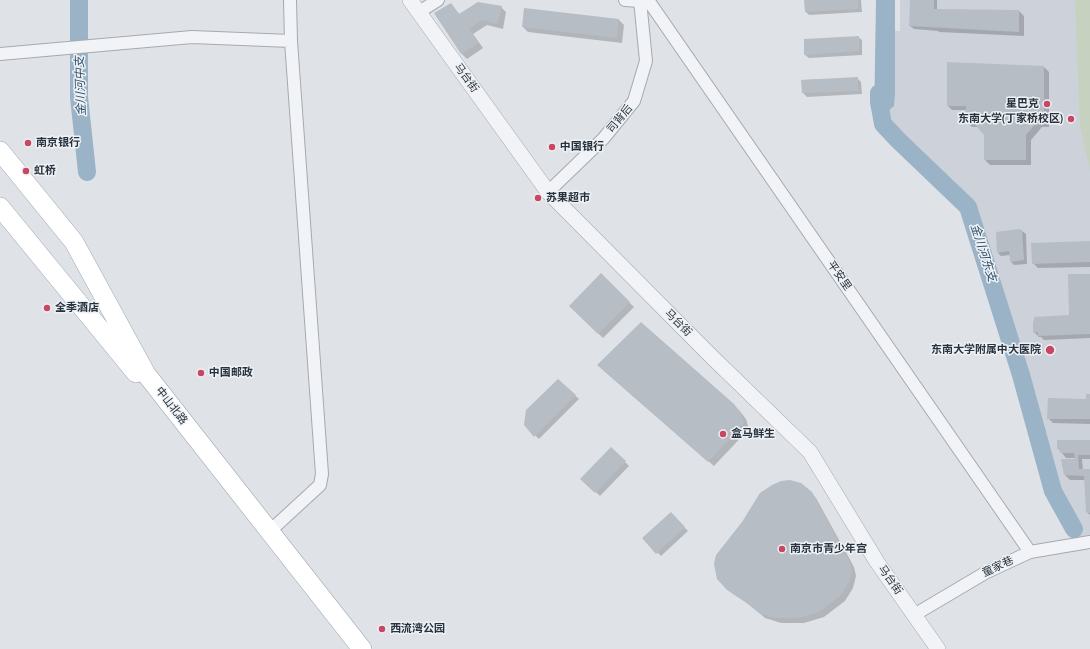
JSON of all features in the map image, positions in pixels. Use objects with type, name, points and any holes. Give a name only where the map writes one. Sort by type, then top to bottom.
[{"type":"main road","name":"中山北路","points":[[0,151],[74,242],[146,374],[362,649]]},
{"type":"main road","name":"中山北路","points":[[0,206],[141,379],[352,649]]},
{"type":"street","points":[[270,531],[320,486],[322,474],[291,41],[290,0]]},
{"type":"street","name":"马台街","points":[[410,0],[548,192],[712,358],[810,452],[877,562],[938,649]]},
{"type":"street","points":[[419,12],[438,0]]},
{"type":"street","points":[[625,0],[642,0]]},
{"type":"street","name":"司背后","points":[[548,192],[603,139],[634,101],[646,61],[642,0]]},
{"type":"street","name":"平安里","points":[[642,0],[1030,552]]},
{"type":"street","points":[[0,54],[192,37],[291,41]]},
{"type":"street","name":"童家巷","points":[[914,615],[985,573],[1030,552],[1090,542]]},
{"type":"shaded area","name":"东南大学附属中大医院","points":[[900,0],[1090,0],[1090,542],[1081,543],[1053,491],[968,207],[883,124],[879,102],[881,31],[900,31]]},
{"type":"green space","points":[[1075,0],[1090,0],[1090,170],[1080,126]]},
{"type":"water","points":[[876,0],[895,0],[895,94],[894,106],[874,123]]},
{"type":"building","points":[[804,0],[858,0],[858,9],[805,12]]},
{"type":"building","points":[[910,0],[934,0],[934,9],[1019,10],[1019,32],[909,26]]},
{"type":"building","points":[[478,2],[502,6],[498,24],[482,20],[469,29],[479,43],[461,54],[434,13],[451,3],[459,14]]},
{"type":"building","points":[[524,8],[619,19],[617,38],[522,27]]},
{"type":"building","points":[[859,36],[859,51],[804,55],[804,39]]},
{"type":"building","points":[[947,62],[1044,66],[1044,122],[1037,122],[1026,135],[1026,160],[984,160],[984,135],[973,122],[966,122],[966,106],[947,106]]},
{"type":"building","points":[[858,77],[858,91],[802,93],[801,80]]},
{"type":"building","points":[[1019,229],[1022,230],[1024,260],[1010,262],[1009,251],[997,253],[996,232]]},
{"type":"building","points":[[1090,241],[1090,262],[1032,264],[1031,243]]},
{"type":"building","points":[[601,273],[630,302],[598,334],[569,306]]},
{"type":"building","points":[[1068,274],[1090,274],[1090,334],[1038,336],[1038,332],[1033,333],[1034,317],[1069,315]]},
{"type":"building","points":[[641,322],[734,404],[741,413],[744,423],[708,462],[597,365]]},
{"type":"building","points":[[558,379],[576,395],[534,437],[524,425],[526,410]]},
{"type":"building","points":[[1086,394],[1090,394],[1090,419],[1047,419],[1048,398],[1086,399]]},
{"type":"building","points":[[1057,440],[1090,440],[1090,455],[1078,455],[1079,469],[1090,469],[1090,513],[1086,512],[1084,476],[1064,475],[1061,459],[1075,459],[1074,453],[1060,453],[1060,449],[1057,449]]},
{"type":"building","points":[[611,447],[626,461],[595,493],[580,479]]},
{"type":"building","name":"南京市青少年宫","points":[[790,480],[801,483],[812,492],[849,561],[852,570],[849,582],[840,596],[819,612],[798,618],[775,618],[759,613],[727,590],[717,579],[714,564],[716,555],[742,522],[760,493],[781,481]]},
{"type":"building","points":[[671,512],[685,527],[656,554],[642,538]]},
{"type":"waterway","name":"金川河中支","points":[[79,0],[79,97],[87,172]]},
{"type":"waterway","name":"金川河东支","points":[[879,93],[883,124],[968,207],[1021,375],[1053,491],[1074,529]]},
{"type":"place","name":"星巴克","points":[[1047,104]]},
{"type":"place","name":"东南大学(丁家桥校区)","points":[[1071,119]]},
{"type":"place","name":"南京银行","points":[[28,143]]},
{"type":"place","name":"中国银行","points":[[552,147]]},
{"type":"place","name":"虹桥","points":[[26,171]]},
{"type":"place","name":"苏果超市","points":[[538,198]]},
{"type":"place","name":"全季酒店","points":[[47,308]]},
{"type":"place","name":"东南大学附属中大医院","points":[[1050,350]]},
{"type":"place","name":"中国邮政","points":[[201,373]]},
{"type":"place","name":"盒马鲜生","points":[[723,434]]},
{"type":"place","name":"南京市青少年宫","points":[[782,549]]},
{"type":"place","name":"西流湾公园","points":[[382,629]]}]
